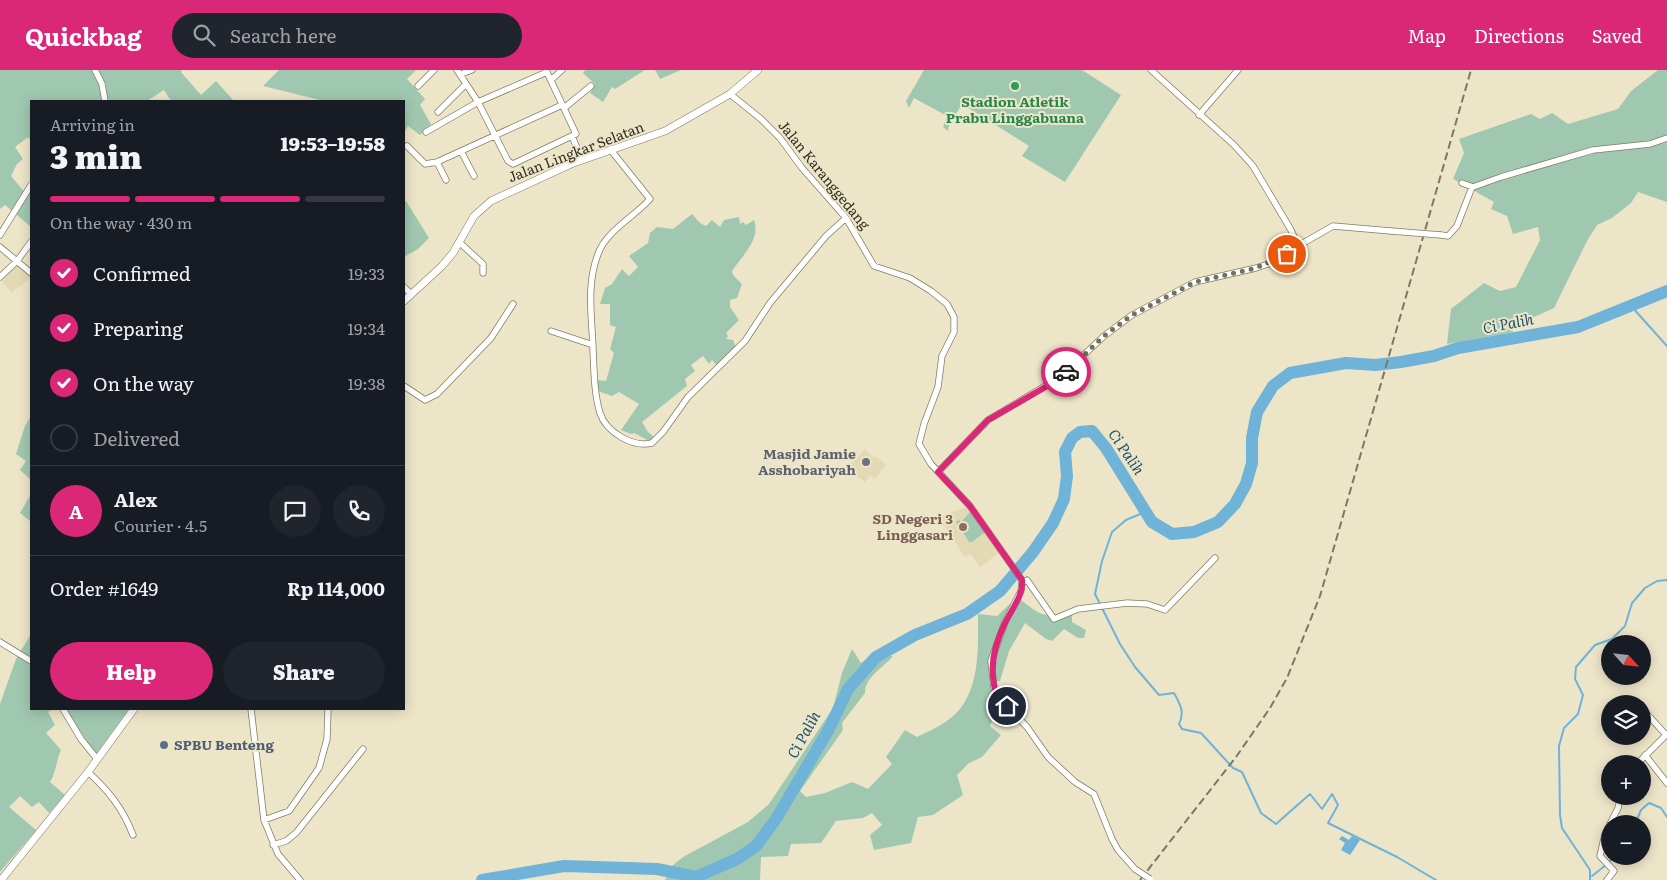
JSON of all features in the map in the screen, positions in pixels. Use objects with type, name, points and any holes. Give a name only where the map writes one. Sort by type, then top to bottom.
[{"type":"street","points":[[95,70],[102,84],[105,100]]},
{"type":"street","points":[[418,86],[434,70]]},
{"type":"street","points":[[426,132],[478,102],[546,71],[576,134],[513,164],[508,161],[478,102],[459,72],[472,70]]},
{"type":"street","points":[[551,80],[562,70]]},
{"type":"street","name":"Jalan Lingkar Selatan","points":[[405,300],[442,266],[474,216],[483,206],[499,196],[582,160],[665,131],[730,94],[758,70]]},
{"type":"street","points":[[1151,70],[1234,145],[1253,166],[1292,230],[1298,246]]},
{"type":"street","points":[[1199,115],[1238,70]]},
{"type":"street","points":[[438,112],[466,84]]},
{"type":"street","points":[[407,146],[425,164],[437,162],[563,106],[592,86]]},
{"type":"street","name":"Jalan Karanggedang","points":[[730,94],[780,138],[802,168],[846,218],[874,266],[910,278],[947,304],[954,317],[954,332],[942,356],[938,387],[924,424],[919,444],[938,472],[970,506],[1022,581],[1027,580],[1032,586],[1053,618],[1078,609],[1106,605],[1138,603],[1166,610],[1215,558]]},
{"type":"street","points":[[572,136],[582,160]]},
{"type":"street","points":[[1462,183],[1472,187],[1593,150],[1650,144],[1667,138]]},
{"type":"street","points":[[610,149],[650,199],[615,230],[598,254],[590,305],[595,384],[600,414],[605,423],[623,438],[638,443],[652,443],[663,432],[688,397],[745,341],[770,303],[826,236],[846,218]]},
{"type":"street","points":[[462,151],[474,176]]},
{"type":"street","points":[[437,162],[446,180]]},
{"type":"street","points":[[0,235],[30,187]]},
{"type":"street","points":[[938,472],[988,420],[1059,378],[1104,336],[1132,315],[1195,282],[1271,263],[1333,226],[1448,236],[1457,226],[1472,187]]},
{"type":"street","points":[[459,242],[483,264],[483,273]]},
{"type":"street","points":[[0,276],[17,261],[30,243]]},
{"type":"street","points":[[0,247],[30,272]]},
{"type":"street","points":[[405,288],[411,294]]},
{"type":"street","points":[[405,387],[426,400],[437,394],[491,338],[513,304]]},
{"type":"street","points":[[551,332],[593,345]]},
{"type":"street","points":[[1022,581],[991,661],[994,688],[998,697],[1022,721],[1048,756],[1075,782],[1094,794],[1115,845],[1135,869],[1150,880]]},
{"type":"street","points":[[0,642],[30,660]]},
{"type":"street","points":[[64,710],[81,739],[97,759]]},
{"type":"street","points":[[1,880],[88,772],[133,710]]},
{"type":"street","points":[[251,710],[264,820],[278,854],[300,880]]},
{"type":"street","points":[[264,820],[289,811],[319,768],[327,739],[328,710]]},
{"type":"street","points":[[1644,755],[1667,735],[1651,718]]},
{"type":"street","points":[[273,845],[286,841],[296,833],[363,749]]},
{"type":"street","points":[[1651,764],[1667,783]]},
{"type":"street","points":[[88,772],[106,788],[116,801],[133,835]]},
{"type":"street","points":[[1607,880],[1614,872],[1608,865]]},
{"type":"shaded area","points":[[16,266],[20,266],[30,276],[12,293],[0,279]]},
{"type":"shaded area","points":[[865,449],[874,458],[876,456],[886,465],[875,479],[870,475],[865,482],[846,469]]},
{"type":"shaded area","name":"SD Negeri 3 Linggasari","points":[[966,507],[999,553],[980,567],[970,554],[965,557],[939,518]]},
{"type":"green space","points":[[0,70],[182,70],[181,72],[201,95],[216,81],[233,100],[170,100],[164,90],[149,100],[30,100],[30,140],[28,137],[15,147],[23,159],[17,164],[11,176],[27,195],[30,191],[30,226],[5,205],[0,209]]},
{"type":"green space","points":[[279,70],[416,70],[407,79],[425,99],[420,105],[431,124],[420,135],[408,126],[405,131],[405,100],[320,100],[263,86]]},
{"type":"green space","points":[[585,70],[645,70],[615,89],[612,87],[603,102],[590,93],[595,84],[583,73]]},
{"type":"green space","points":[[655,70],[681,70],[660,79]]},
{"type":"green space","points":[[924,70],[1082,70],[1121,95],[1065,182],[1022,156],[1029,146],[962,104],[949,125],[948,131],[943,127],[947,116],[914,98],[909,108],[906,101]]},
{"type":"green space","points":[[1658,70],[1667,70],[1667,202],[1638,192],[1631,203],[1612,218],[1597,225],[1587,241],[1554,308],[1530,319],[1509,323],[1513,332],[1447,344],[1451,309],[1484,283],[1500,291],[1516,287],[1540,240],[1538,227],[1513,234],[1507,216],[1491,209],[1494,202],[1453,179],[1464,153],[1459,139],[1531,114],[1540,119],[1552,113],[1568,124],[1618,109],[1631,91]]},
{"type":"green space","points":[[405,202],[429,238],[418,249],[405,256]]},
{"type":"green space","points":[[692,214],[700,223],[706,226],[712,220],[720,227],[724,220],[739,217],[740,224],[743,222],[746,225],[754,220],[755,234],[753,241],[732,271],[733,275],[742,284],[737,298],[730,300],[730,307],[739,320],[726,333],[728,336],[726,339],[733,340],[736,348],[717,366],[712,360],[709,364],[703,356],[691,365],[695,371],[685,379],[687,386],[642,422],[648,432],[655,438],[651,442],[634,433],[631,434],[621,430],[639,404],[619,392],[612,396],[598,391],[598,380],[606,381],[614,353],[610,349],[616,327],[610,325],[610,304],[600,304],[605,288],[612,284],[622,269],[629,276],[638,267],[629,256],[648,243],[650,233],[657,227],[673,229]]},
{"type":"green space","points":[[30,418],[30,479],[20,470],[26,461],[16,454],[25,426]]},
{"type":"green space","points":[[30,496],[30,521],[20,513]]},
{"type":"green space","points":[[970,512],[985,532],[972,542],[969,542],[956,522],[959,520],[961,522]]},
{"type":"green space","points":[[1021,600],[1034,610],[1045,615],[1072,612],[1072,622],[1086,630],[1084,638],[1078,638],[1064,629],[1052,641],[1046,639],[1025,623],[1009,651],[1000,681],[991,683],[999,703],[990,726],[1001,735],[982,757],[969,763],[957,775],[963,795],[933,815],[918,817],[911,843],[874,850],[870,835],[882,825],[872,813],[863,818],[836,821],[821,843],[791,844],[788,856],[761,857],[760,880],[665,880],[672,866],[683,857],[748,822],[769,804],[833,708],[842,673],[852,649],[861,663],[869,657],[893,656],[871,677],[865,693],[842,723],[843,730],[800,791],[806,797],[825,793],[852,782],[868,789],[892,764],[886,757],[905,730],[917,737],[944,723],[959,710],[967,699],[975,672],[978,614],[997,616],[1011,603]]},
{"type":"green space","points":[[30,636],[30,710],[51,710],[48,712],[55,725],[46,733],[61,750],[54,775],[50,782],[65,795],[49,813],[39,802],[32,807],[20,796],[9,807],[36,830],[0,872],[0,704],[16,659]]},
{"type":"green space","points":[[66,710],[128,710],[96,754]]},
{"type":"water","points":[[1342,836],[1349,840],[1352,836],[1360,840],[1350,855],[1341,850],[1345,843],[1339,839]]},
{"type":"waterway","name":"Ci Palih","points":[[482,880],[564,866],[657,869],[696,877],[737,859],[756,846],[776,819],[829,729],[848,689],[876,657],[915,635],[967,614],[1000,591],[1033,552],[1053,523],[1064,499],[1067,476],[1065,452],[1072,438],[1080,432],[1092,431],[1106,448],[1152,522],[1172,534],[1194,532],[1218,522],[1235,504],[1246,484],[1252,463],[1252,438],[1257,412],[1273,386],[1290,373],[1346,363],[1375,365],[1401,362],[1434,356],[1458,348],[1578,327],[1667,291]]},
{"type":"waterway","points":[[1632,307],[1667,346]]},
{"type":"waterway","points":[[1145,512],[1126,520],[1112,532],[1102,561],[1095,594],[1120,644],[1135,667],[1159,695],[1174,693],[1181,708],[1182,716],[1179,724],[1182,729],[1201,733],[1233,768],[1242,772],[1261,813],[1276,824],[1310,794],[1322,809],[1332,794],[1338,805],[1328,823],[1397,857],[1436,880]]},
{"type":"waterway","points":[[1590,880],[1590,870],[1562,828],[1560,815],[1559,746],[1564,728],[1578,714],[1583,695],[1575,679],[1576,667],[1595,645],[1612,639],[1625,626],[1632,603],[1645,588],[1657,581],[1667,580]]},
{"type":"waterway","points":[[1639,815],[1641,810],[1649,803],[1661,808],[1667,817]]},
{"type":"waterway","points":[[1592,876],[1606,865]]},
{"type":"railway","points":[[1140,880],[1236,757],[1270,708],[1287,678],[1320,596],[1471,70]]},
{"type":"way so far","points":[[1066,372],[1104,336],[1132,315],[1195,282],[1209,277],[1256,268],[1271,263],[1287,254]]},
{"type":"place","name":"Stadion Atletik Prabu Linggabuana","points":[[1015,86]]},
{"type":"place","name":"Masjid Jamie Asshobariyah","points":[[866,462]]},
{"type":"place","name":"SD Negeri 3 Linggasari","points":[[963,527]]},
{"type":"place","name":"SPBU Benteng","points":[[164,745]]},
{"type":"route","points":[[1007,706],[998,697],[994,688],[991,661],[1005,622],[1020,591],[1022,580],[970,506],[938,472],[966,443],[972,434],[988,420],[1049,385],[1066,372]]}]
